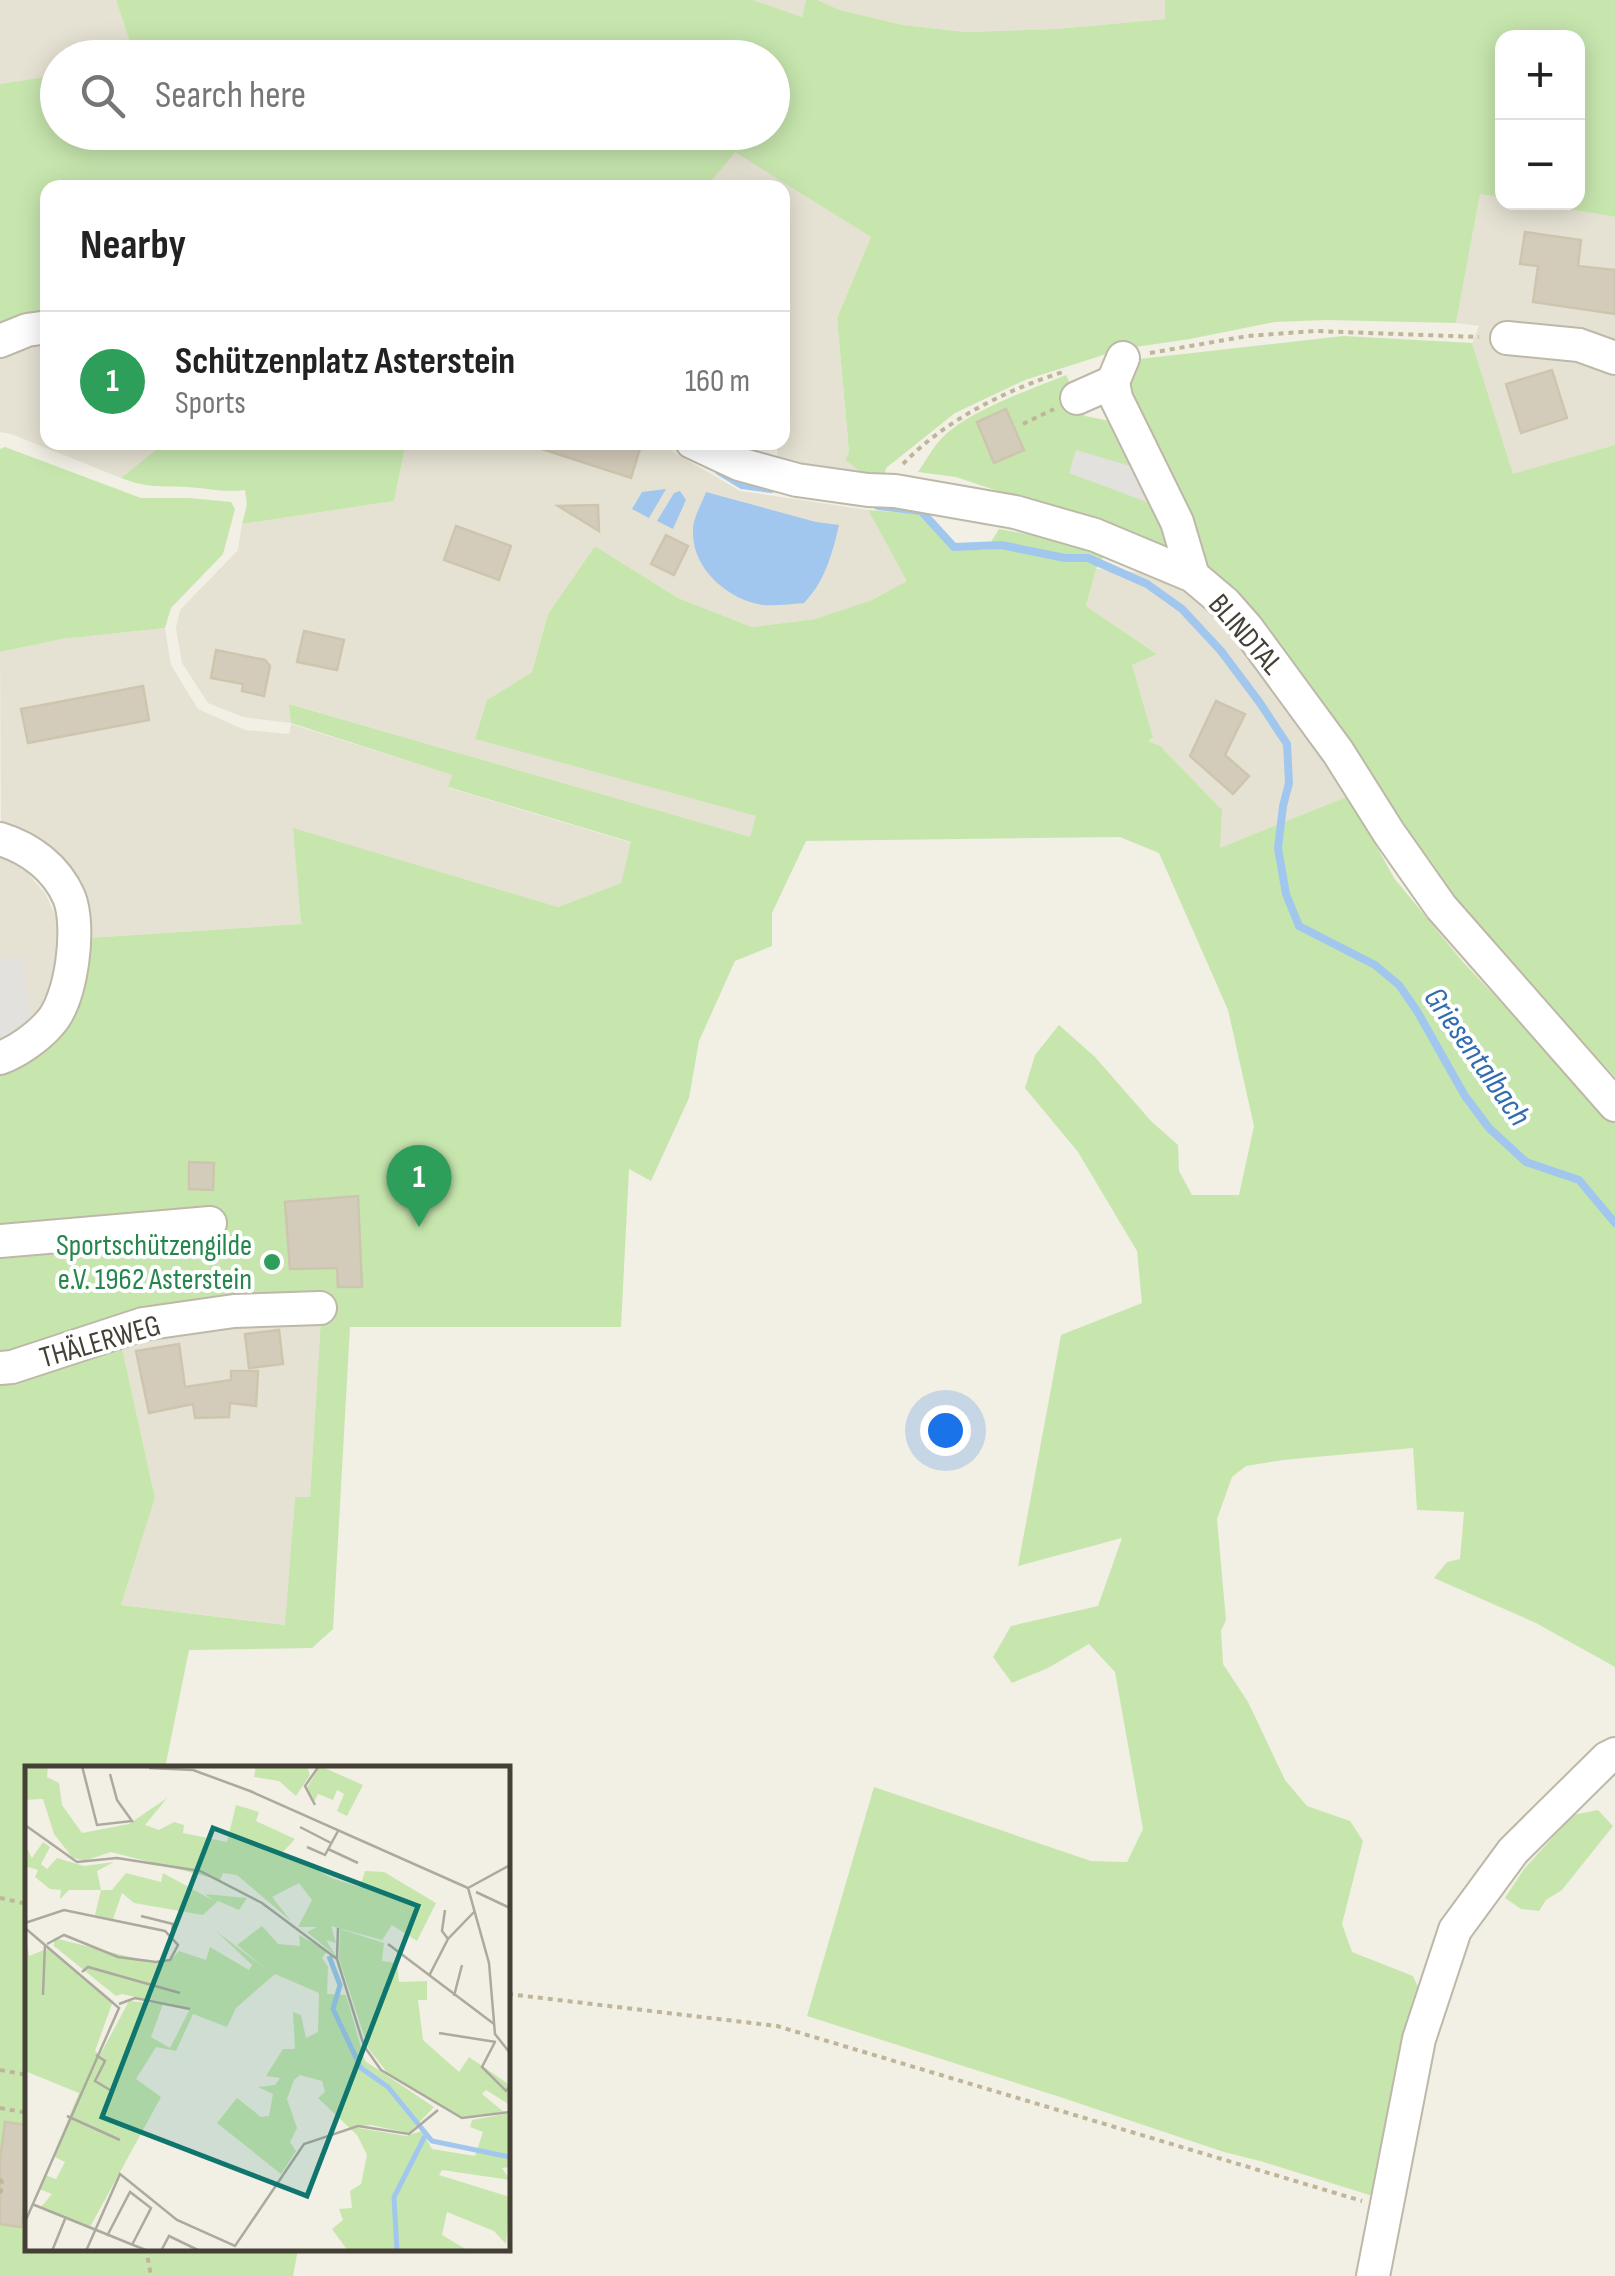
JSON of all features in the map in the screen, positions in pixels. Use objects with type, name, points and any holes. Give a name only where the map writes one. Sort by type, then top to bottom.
[{"type":"street","points":[[0,341],[40,328]]},
{"type":"street","points":[[1507,338],[1578,344],[1615,358]]},
{"type":"street","points":[[1070,385],[1118,370],[1116,398],[1177,522],[1193,576]]},
{"type":"street","name":"BLINDTAL","points":[[709,450],[739,464],[797,480],[895,491],[1016,512],[1094,535],[1193,576],[1247,628],[1338,752],[1441,907],[1615,1105]]},
{"type":"street","points":[[0,838],[27,849],[56,876],[70,898],[75,930],[73,964],[52,1021],[12,1054],[0,1058]]},
{"type":"street","points":[[0,1242],[210,1223]]},
{"type":"street","name":"THÄLERWEG","points":[[0,1368],[12,1368],[143,1324],[234,1311],[320,1308]]},
{"type":"street","points":[[1373,2276],[1418,2039],[1455,1930],[1513,1852],[1615,1754]]},
{"type":"path","points":[[1118,370],[1248,336],[1315,331],[1507,338]]},
{"type":"path","points":[[1023,424],[1070,385]]},
{"type":"path","points":[[906,461],[929,440],[1000,397],[1070,385]]},
{"type":"path","points":[[0,1898],[25,1903]]},
{"type":"path","points":[[510,1994],[777,2026],[1386,2208]]},
{"type":"path","points":[[0,2070],[25,2074]]},
{"type":"path","points":[[0,2108],[25,2112]]},
{"type":"path","points":[[0,2179],[0,2196]]},
{"type":"path","points":[[147,2251],[152,2276]]},
{"type":"shaded area","points":[[0,0],[116,0],[129,40],[40,40],[40,78],[0,84]]},
{"type":"shaded area","points":[[753,0],[806,0],[802,17]]},
{"type":"shaded area","points":[[817,0],[1165,0],[1166,19],[966,32],[903,25],[840,10]]},
{"type":"shaded area","points":[[735,151],[781,180],[711,180]]},
{"type":"shaded area","points":[[790,186],[871,237],[837,318],[849,452],[845,460],[870,479],[777,459],[778,450],[790,450]]},
{"type":"shaded area","points":[[1480,193],[1495,196],[1495,210],[1574,210],[1615,217],[1615,445],[1513,475],[1472,343],[1479,326],[1456,323]]},
{"type":"shaded area","points":[[22,344],[40,344],[40,446],[0,432],[0,354]]},
{"type":"shaded area","points":[[51,450],[157,450],[121,478]]},
{"type":"shaded area","points":[[405,450],[670,450],[740,491],[868,510],[908,581],[872,600],[815,619],[752,627],[678,598],[595,546],[548,614],[532,672],[487,700],[476,739],[757,816],[751,838],[290,704],[291,723],[243,717],[208,703],[182,663],[176,628],[180,610],[238,550],[242,524],[394,501]]},
{"type":"shaded area","points":[[1076,450],[1144,470],[1163,508],[1069,473]]},
{"type":"shaded area","points":[[1096,569],[1178,575],[1218,605],[1349,796],[1220,849],[1147,741],[1153,737],[1132,665],[1156,653],[1086,606]]},
{"type":"shaded area","points":[[165,628],[171,665],[198,709],[245,730],[289,734],[291,723],[452,775],[449,788],[632,843],[621,883],[558,907],[294,829],[301,924],[88,938],[1,825],[0,652],[62,639]]},
{"type":"shaded area","points":[[0,856],[27,872],[46,895],[59,924],[62,958],[44,1005],[31,1020],[0,1041]]},
{"type":"shaded area","points":[[22,956],[31,1020],[0,1041],[0,959]]},
{"type":"shaded area","points":[[321,1314],[310,1498],[295,1498],[286,1625],[121,1605],[155,1498],[120,1339]]},
{"type":"green space","points":[[116,0],[753,0],[802,17],[806,0],[817,0],[840,10],[903,25],[966,32],[1165,19],[1165,0],[1615,0],[1615,217],[1574,210],[1585,210],[1585,30],[1495,30],[1495,196],[1480,194],[1456,323],[1275,322],[1122,349],[1025,380],[955,413],[886,468],[883,481],[870,479],[845,460],[849,452],[837,318],[871,237],[790,186],[790,180],[780,180],[735,152],[712,180],[40,180],[40,321],[0,332],[0,84],[40,78],[40,150],[790,150],[790,40],[129,40]]},
{"type":"green space","points":[[1343,336],[1472,343],[1513,474],[1615,445],[1615,1077],[1455,907],[1210,570],[1133,413],[1127,376],[1139,359]]},
{"type":"green space","points":[[1066,375],[1085,416],[1115,422],[1163,508],[1181,560],[1058,511],[956,477],[918,472],[951,429],[999,402]]},
{"type":"green space","points":[[5,447],[141,498],[231,502],[235,509],[223,554],[171,608],[165,628],[62,639],[0,652],[0,449]]},
{"type":"green space","points":[[156,450],[405,450],[394,501],[242,524],[247,505],[245,490],[154,486],[121,478]]},
{"type":"green space","points":[[868,510],[920,514],[953,550],[986,550],[999,529],[1108,549],[1096,569],[1086,606],[1157,654],[1132,665],[1153,737],[1148,741],[1160,746],[1222,810],[1220,848],[1349,796],[1394,878],[1463,962],[1582,1088],[1615,1116],[1615,1667],[1536,1623],[1434,1578],[1447,1562],[1460,1559],[1464,1512],[1417,1510],[1413,1448],[1246,1466],[1232,1477],[1217,1519],[1226,1620],[1221,1631],[1223,1664],[1248,1702],[1285,1780],[1307,1806],[1350,1821],[1363,1841],[1342,1924],[1352,1952],[1413,1976],[1421,1994],[1376,2197],[1224,2152],[807,2016],[874,1787],[1091,1861],[1127,1862],[1143,1829],[1115,1672],[1089,1644],[1012,1683],[993,1657],[1011,1626],[1098,1606],[1122,1538],[1018,1566],[1061,1335],[1142,1303],[1137,1251],[1078,1152],[1025,1088],[1035,1055],[1059,1025],[1095,1057],[1151,1121],[1178,1145],[1179,1171],[1192,1195],[1239,1195],[1254,1126],[1228,1010],[1159,853],[1120,837],[806,841],[772,913],[772,946],[735,961],[699,1041],[689,1098],[651,1181],[629,1169],[621,1327],[350,1327],[333,1629],[312,1648],[189,1650],[165,1766],[25,1766],[25,2251],[298,2251],[293,2276],[0,2276],[0,1376],[120,1339],[155,1498],[121,1605],[285,1625],[295,1497],[310,1497],[322,1300],[246,1302],[169,1312],[120,1323],[0,1362],[0,1069],[39,1044],[65,1017],[80,983],[88,938],[301,924],[293,828],[558,907],[621,883],[631,842],[448,787],[452,775],[291,723],[289,704],[750,837],[756,816],[475,739],[487,700],[532,672],[548,614],[595,546],[678,598],[752,627],[815,619],[872,600],[907,581]]},
{"type":"green space","points":[[1598,1810],[1613,1826],[1562,1890],[1546,1900],[1539,1911],[1521,1909],[1505,1898],[1524,1869],[1573,1815]]},
{"type":"water","points":[[666,489],[649,518],[632,509],[642,492]]},
{"type":"water","points":[[680,491],[686,500],[673,529],[657,521],[674,493]]},
{"type":"water","points":[[706,492],[839,525],[827,567],[804,603],[750,602],[714,580],[694,544],[694,521]]},
{"type":"building","points":[[1525,232],[1581,240],[1578,266],[1615,270],[1615,314],[1533,302],[1538,266],[1520,264]]},
{"type":"building","points":[[1552,370],[1567,418],[1521,433],[1506,384]]},
{"type":"building","points":[[1006,409],[1024,450],[994,463],[977,422]]},
{"type":"building","points":[[545,450],[640,450],[631,478]]},
{"type":"building","points":[[598,505],[599,531],[558,506]]},
{"type":"building","points":[[456,526],[511,546],[499,580],[444,560]]},
{"type":"building","points":[[666,535],[688,546],[674,575],[651,564]]},
{"type":"building","points":[[304,631],[344,640],[337,670],[297,662]]},
{"type":"building","points":[[216,650],[265,660],[270,666],[264,696],[242,691],[243,684],[211,678]]},
{"type":"building","points":[[143,686],[149,720],[28,743],[21,709]]},
{"type":"building","points":[[1216,701],[1245,714],[1225,755],[1249,776],[1233,794],[1190,756]]},
{"type":"building","points":[[189,1162],[214,1163],[213,1190],[189,1189]]},
{"type":"building","points":[[358,1196],[362,1287],[338,1287],[337,1268],[290,1269],[285,1202]]},
{"type":"building","points":[[279,1330],[283,1364],[249,1368],[245,1334]]},
{"type":"building","points":[[179,1344],[185,1387],[231,1380],[231,1371],[258,1371],[256,1406],[230,1403],[229,1417],[195,1418],[193,1404],[149,1413],[136,1351]]},
{"type":"building","points":[[5,2122],[25,2125],[25,2204],[21,2227],[0,2224],[0,2159]]},
{"type":"waterway","name":"Griesentalbach","points":[[719,471],[742,485],[771,489]]},
{"type":"waterway","name":"Griesentalbach","points":[[878,506],[921,511],[954,547],[1001,545],[1065,558],[1088,558],[1147,584],[1182,609],[1221,651],[1287,744],[1289,783],[1278,848],[1286,894],[1299,926],[1375,965],[1399,985],[1465,1096],[1489,1128],[1526,1162],[1579,1180],[1615,1223]]},
{"type":"place","name":"Schützenplatz Asterstein","points":[[419,1227]]},
{"type":"place","name":"Sportschützengilde e.V. 1962 Asterstein","points":[[272,1262]]}]
